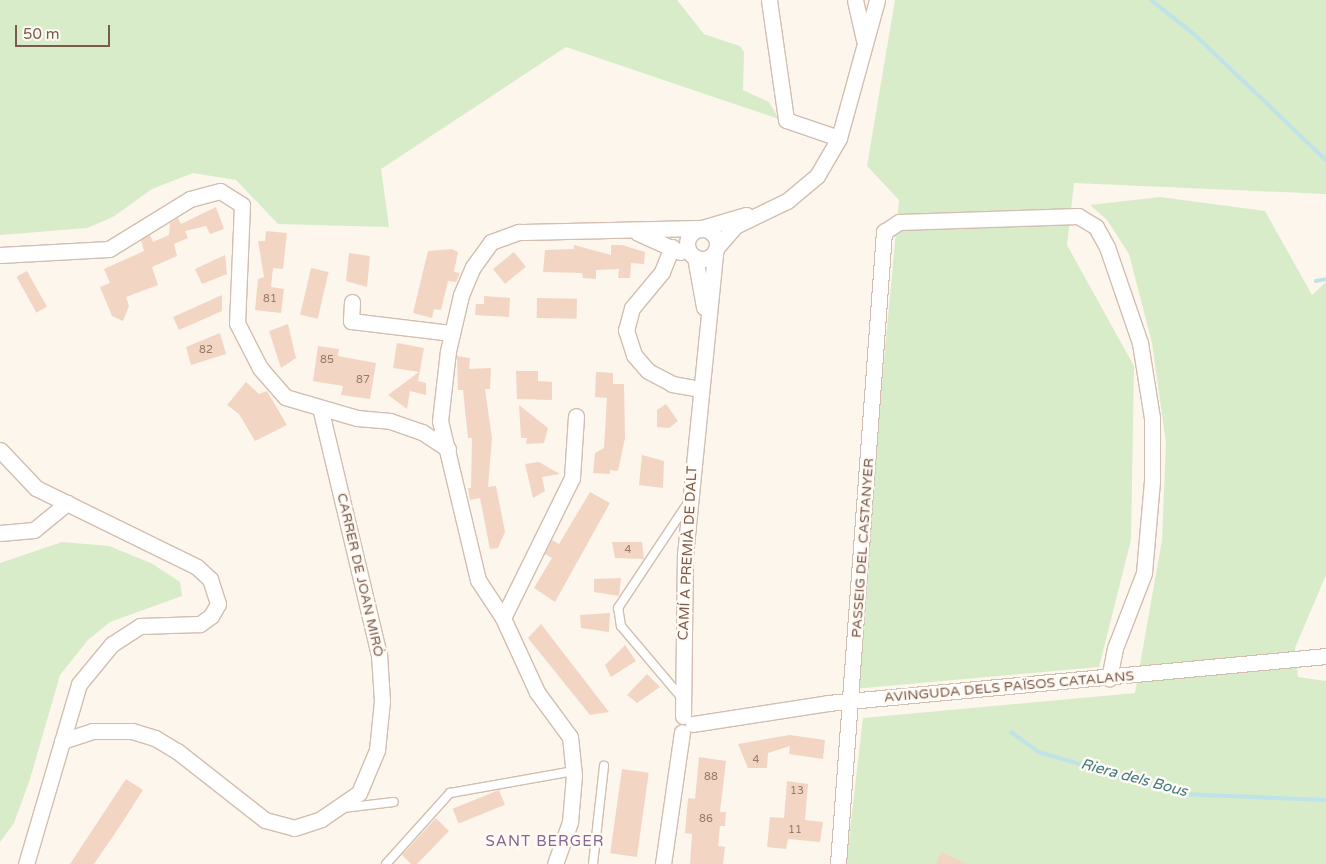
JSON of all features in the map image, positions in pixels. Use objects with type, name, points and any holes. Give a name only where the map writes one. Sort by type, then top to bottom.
[{"type":"street","points":[[770,0],[786,120],[840,133]]},
{"type":"street","points":[[855,0],[865,46]]},
{"type":"street","points":[[619,230],[644,234],[694,256],[708,258],[735,226],[787,201],[817,176],[840,133],[877,0]]},
{"type":"street","points":[[0,255],[109,249],[190,199],[220,191],[242,205],[237,323],[260,368],[285,396],[320,408],[390,421],[422,432],[448,449]]},
{"type":"street","points":[[554,864],[570,822],[574,772],[570,737],[537,692],[503,618],[478,580],[440,421],[452,334],[473,268],[491,242],[519,232],[701,228],[762,212]]},
{"type":"street","name":"PASSEIG DEL CASTANYER","points":[[838,864],[852,701],[884,232],[899,222],[1078,216],[1096,227],[1106,247],[1140,343],[1152,418],[1152,482],[1144,573],[1115,648],[1109,678]]},
{"type":"street","points":[[701,228],[714,233],[716,249]]},
{"type":"street","points":[[694,256],[686,242],[701,228]]},
{"type":"street","points":[[672,246],[662,272],[632,308],[626,330],[634,356],[648,371],[672,384],[700,389]]},
{"type":"street","name":"CAMÍ A PREMIÀ DE DALT","points":[[663,864],[686,724],[681,697],[690,499],[706,322],[716,249]]},
{"type":"street","name":"CAMÍ A PREMIÀ DE DALT","points":[[694,256],[706,322]]},
{"type":"street","points":[[352,302],[351,321],[452,334]]},
{"type":"street","name":"CARRER DE JOAN MIRÓ","points":[[62,740],[92,731],[132,731],[155,738],[178,750],[265,820],[294,828],[336,809],[359,793],[377,750],[382,701],[379,655],[320,408]]},
{"type":"street","points":[[503,618],[572,478],[576,416]]},
{"type":"street","points":[[0,450],[36,488],[197,567],[210,579],[218,604],[211,616],[200,624],[140,626],[112,644],[79,684],[26,864]]},
{"type":"street","points":[[0,533],[34,530],[67,502]]},
{"type":"street","name":"AVINGUDA DELS PAÏSOS CATALANS","points":[[686,724],[852,701],[1326,656]]},
{"type":"lane","points":[[681,697],[622,626],[618,608],[690,499]]},
{"type":"lane","points":[[592,864],[604,766]]},
{"type":"lane","points":[[386,864],[450,793],[574,772]]},
{"type":"lane","points":[[336,809],[394,802]]},
{"type":"green space","points":[[0,0],[677,0],[704,34],[740,46],[744,52],[743,90],[769,102],[779,119],[566,47],[381,169],[389,227],[278,224],[236,180],[193,173],[152,189],[113,217],[87,228],[0,235]]},
{"type":"green space","points":[[895,0],[1326,0],[1326,194],[1074,183],[1067,245],[1134,366],[1131,540],[1099,667],[853,689],[899,200],[867,166]]},
{"type":"green space","points":[[1160,197],[1265,211],[1312,295],[1326,282],[1326,575],[1295,648],[1298,677],[1326,681],[1326,864],[846,864],[863,718],[1135,693],[1162,540],[1166,443],[1152,343],[1129,254],[1107,220],[1090,205]]},
{"type":"green space","points":[[62,542],[109,546],[151,563],[180,582],[182,596],[110,622],[88,640],[60,675],[30,779],[14,823],[0,842],[0,563]]},
{"type":"building","points":[[216,207],[224,229],[210,234],[206,226],[185,231],[188,238],[174,244],[177,256],[152,267],[158,285],[126,297],[129,306],[123,321],[112,316],[100,287],[110,283],[104,269],[144,251],[141,240],[150,235],[153,242],[169,235],[170,223],[178,218],[181,224]]},
{"type":"building","points":[[266,231],[287,233],[283,269],[273,268],[271,287],[284,289],[281,313],[255,310],[258,279],[264,277],[258,241],[265,241]]},
{"type":"building","points":[[574,245],[611,255],[611,245],[622,245],[645,252],[644,264],[631,263],[630,278],[618,278],[619,269],[596,270],[596,279],[583,278],[582,273],[543,272],[545,250],[574,249]]},
{"type":"building","points":[[452,249],[458,252],[454,272],[460,273],[456,282],[448,281],[441,310],[434,309],[432,318],[413,313],[428,251]]},
{"type":"building","points":[[514,252],[526,267],[505,284],[493,269]]},
{"type":"building","points":[[349,253],[370,256],[367,287],[346,281]]},
{"type":"building","points":[[225,255],[227,274],[202,284],[195,269]]},
{"type":"building","points":[[311,268],[329,272],[318,319],[300,315]]},
{"type":"building","points":[[27,271],[47,307],[36,313],[17,277]]},
{"type":"building","points":[[222,295],[222,311],[179,330],[173,317]]},
{"type":"building","points":[[484,296],[510,298],[509,317],[475,315],[476,304],[484,304]]},
{"type":"building","points":[[537,298],[577,299],[577,319],[537,318]]},
{"type":"building","points":[[288,324],[296,358],[281,368],[269,331]]},
{"type":"building","points":[[220,333],[226,354],[191,365],[186,347]]},
{"type":"building","points":[[397,343],[424,348],[418,381],[426,383],[426,395],[410,391],[407,409],[388,395],[419,372],[393,368]]},
{"type":"building","points":[[318,346],[339,349],[338,356],[376,363],[370,399],[341,395],[343,386],[313,381]]},
{"type":"building","points":[[457,356],[470,358],[469,369],[491,368],[490,389],[485,389],[492,438],[488,487],[496,486],[505,532],[498,548],[490,549],[480,498],[470,500],[468,488],[471,488],[472,438],[468,438],[463,390],[458,390]]},
{"type":"building","points":[[516,371],[538,371],[538,381],[552,382],[552,400],[517,399]]},
{"type":"building","points":[[596,372],[613,373],[613,384],[624,384],[625,438],[618,471],[610,470],[610,474],[593,473],[595,453],[604,448],[607,398],[595,397]]},
{"type":"building","points":[[246,382],[259,394],[267,391],[287,425],[255,441],[239,414],[227,405]]},
{"type":"building","points":[[666,404],[678,421],[669,428],[657,427],[657,410]]},
{"type":"building","points":[[519,405],[548,428],[544,443],[526,444],[527,438],[521,438]]},
{"type":"building","points":[[642,455],[664,461],[663,488],[639,485]]},
{"type":"building","points":[[539,462],[560,474],[542,477],[545,491],[533,498],[525,464]]},
{"type":"building","points":[[590,492],[610,503],[555,602],[534,588],[552,558],[545,554],[552,540],[559,544]]},
{"type":"building","points":[[612,542],[642,542],[644,559],[615,558]]},
{"type":"building","points":[[621,578],[619,596],[594,592],[594,579]]},
{"type":"building","points":[[610,613],[609,632],[581,628],[580,615]]},
{"type":"building","points":[[541,624],[609,712],[590,715],[528,638]]},
{"type":"building","points":[[625,645],[636,661],[611,677],[605,665]]},
{"type":"building","points":[[647,674],[660,687],[637,703],[627,695]]},
{"type":"building","points":[[790,735],[825,740],[823,759],[789,754],[790,746],[768,753],[767,768],[748,768],[738,744]]},
{"type":"building","points":[[699,757],[726,761],[720,812],[726,812],[725,826],[720,826],[718,846],[725,847],[723,864],[690,864],[692,834],[685,833],[688,798],[695,799]]},
{"type":"building","points":[[622,769],[649,773],[637,857],[610,853]]},
{"type":"building","points":[[126,779],[143,790],[120,826],[94,864],[70,864]]},
{"type":"building","points":[[787,781],[808,784],[805,820],[823,822],[820,842],[788,839],[786,849],[767,847],[770,817],[784,818]]},
{"type":"building","points":[[499,790],[505,805],[459,824],[453,809]]},
{"type":"building","points":[[436,818],[449,831],[417,864],[411,864],[402,855]]},
{"type":"building","points":[[941,852],[968,864],[936,864]]},
{"type":"waterway","points":[[1151,0],[1195,35],[1326,160]]},
{"type":"waterway","points":[[1316,281],[1326,279]]},
{"type":"waterway","name":"Riera dels Bous","points":[[1011,732],[1039,752],[1180,794],[1326,800]]},
{"type":"district","name":"SANT BERGER","points":[[545,842]]}]
